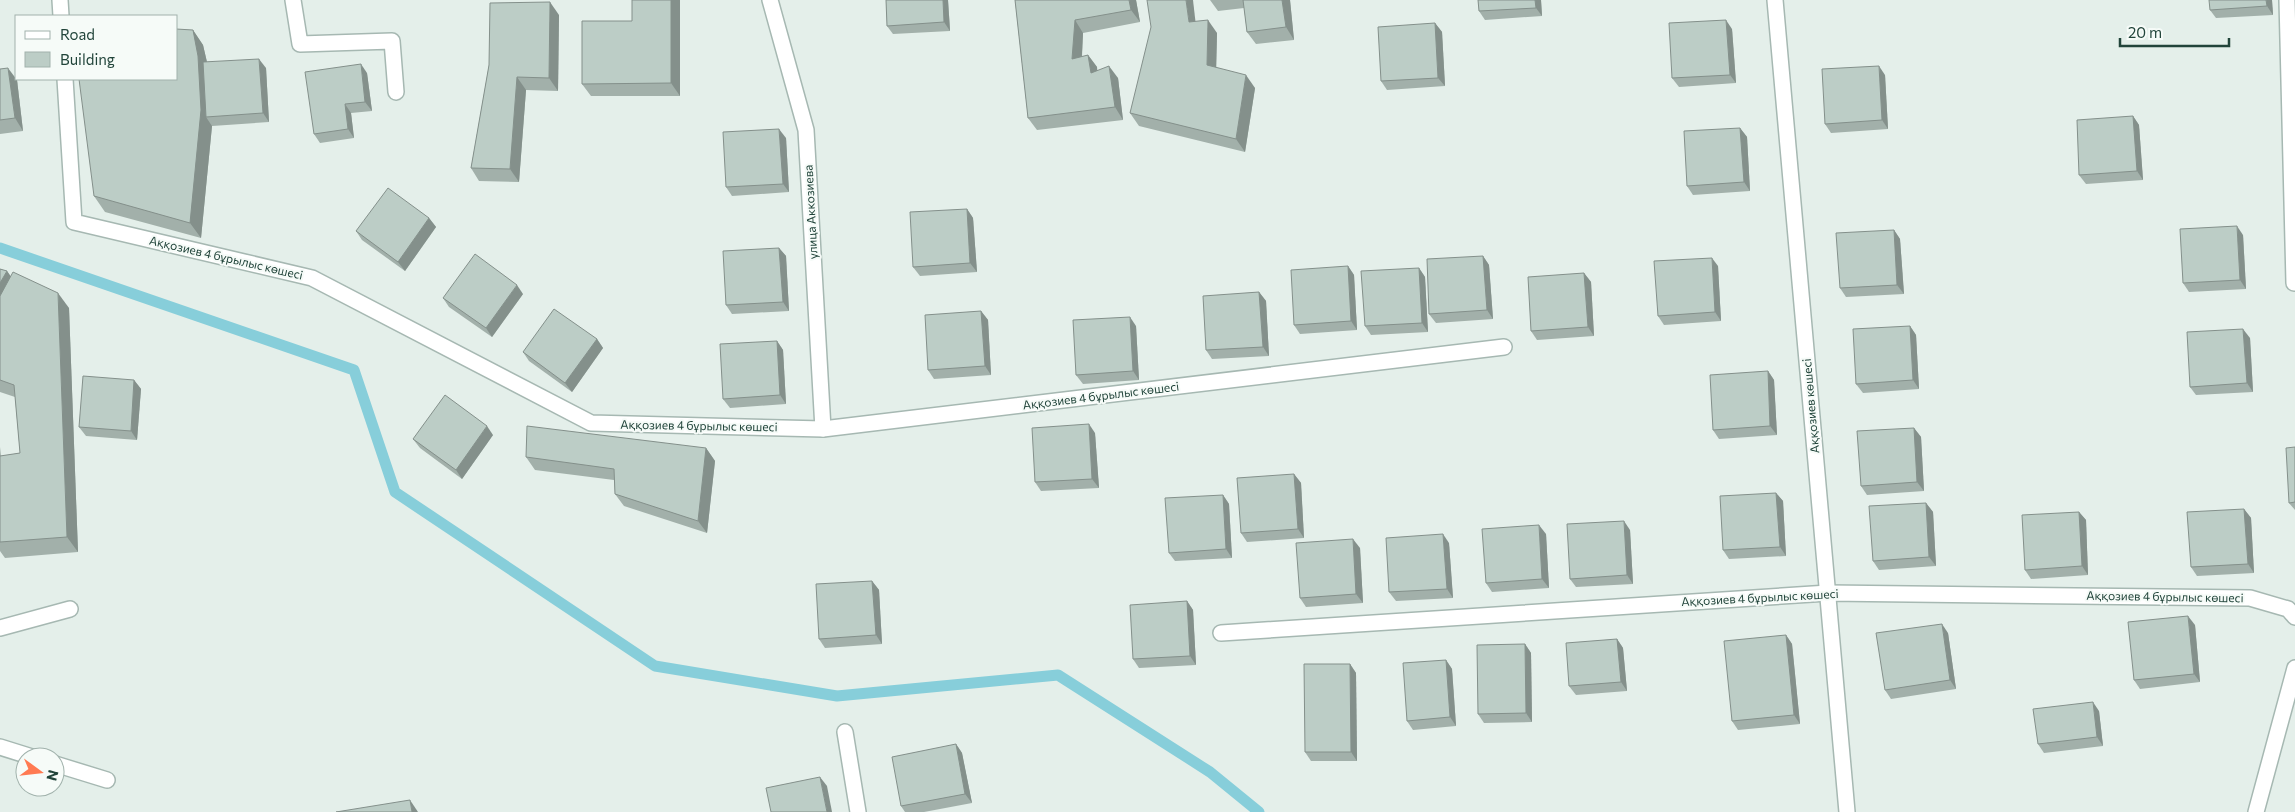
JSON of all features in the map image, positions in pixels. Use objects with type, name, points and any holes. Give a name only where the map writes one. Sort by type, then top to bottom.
[{"type":"street","points":[[60,0],[61,15]]},
{"type":"street","points":[[293,0],[300,44],[392,41],[396,92]]},
{"type":"street","name":"улица Аккозиева","points":[[770,0],[806,130],[823,429]]},
{"type":"street","name":"Аққозиев көшесі","points":[[1775,0],[1847,812]]},
{"type":"street","points":[[2287,0],[2294,283]]},
{"type":"street","name":"Аққозиев 4 бұрылыс көшесі","points":[[65,80],[74,222],[312,278],[591,423],[823,429],[1504,347]]},
{"type":"street","name":"Аққозиев 4 бұрылыс көшесі","points":[[1220,633],[1828,593],[2250,598],[2288,609],[2295,617]]},
{"type":"street","points":[[0,628],[70,610]]},
{"type":"street","points":[[2256,812],[2295,668]]},
{"type":"street","points":[[845,732],[858,812]]},
{"type":"street","points":[[0,747],[15,752]]},
{"type":"street","points":[[65,767],[107,780]]},
{"type":"building","points":[[632,0],[671,0],[671,83],[582,84],[582,21],[632,21]]},
{"type":"building","points":[[886,0],[943,0],[944,22],[887,26]]},
{"type":"building","points":[[1015,0],[1129,0],[1131,10],[1075,20],[1072,59],[1088,55],[1091,73],[1109,66],[1115,107],[1028,118]]},
{"type":"building","points":[[1147,0],[1186,0],[1189,22],[1208,20],[1207,65],[1246,75],[1236,139],[1130,113],[1151,27]]},
{"type":"building","points":[[1243,0],[1282,0],[1286,27],[1247,32]]},
{"type":"building","points":[[1478,0],[1535,0],[1536,8],[1479,11]]},
{"type":"building","points":[[2209,0],[2266,0],[2267,6],[2210,10]]},
{"type":"building","points":[[550,2],[549,78],[517,77],[510,169],[471,168],[489,65],[490,3]]},
{"type":"building","points":[[1726,20],[1730,75],[1672,78],[1669,23]]},
{"type":"building","points":[[1435,23],[1438,78],[1381,81],[1378,27]]},
{"type":"building","points":[[178,29],[193,30],[198,56],[201,110],[190,223],[94,196],[79,80],[178,80]]},
{"type":"building","points":[[259,59],[263,113],[206,117],[203,62]]},
{"type":"building","points":[[361,64],[365,102],[345,104],[348,129],[314,134],[305,72]]},
{"type":"building","points":[[1879,66],[1882,120],[1825,124],[1822,69]]},
{"type":"building","points":[[8,68],[15,118],[0,120],[0,69]]},
{"type":"building","points":[[2133,116],[2137,171],[2079,175],[2077,120]]},
{"type":"building","points":[[1740,128],[1744,182],[1687,186],[1684,131]]},
{"type":"building","points":[[779,129],[783,184],[726,187],[723,132]]},
{"type":"building","points":[[388,188],[429,218],[398,262],[356,231]]},
{"type":"building","points":[[967,209],[970,263],[913,267],[910,212]]},
{"type":"building","points":[[2237,226],[2240,280],[2183,283],[2180,229]]},
{"type":"building","points":[[1894,230],[1897,285],[1840,288],[1836,233]]},
{"type":"building","points":[[779,248],[783,302],[726,305],[723,251]]},
{"type":"building","points":[[475,254],[517,285],[486,328],[443,298]]},
{"type":"building","points":[[1483,256],[1487,310],[1429,314],[1427,259]]},
{"type":"building","points":[[1712,258],[1715,312],[1658,316],[1654,261]]},
{"type":"building","points":[[1348,266],[1351,321],[1294,325],[1291,270]]},
{"type":"building","points":[[1419,268],[1422,323],[1365,326],[1361,271]]},
{"type":"building","points":[[0,269],[7,271],[0,283]]},
{"type":"building","points":[[13,272],[58,293],[67,537],[0,542],[0,456],[20,453],[14,385],[0,380],[0,296]]},
{"type":"building","points":[[1584,273],[1588,327],[1531,331],[1528,277]]},
{"type":"building","points":[[1259,292],[1263,347],[1206,350],[1203,296]]},
{"type":"building","points":[[554,309],[597,339],[565,383],[523,352]]},
{"type":"building","points":[[981,311],[985,366],[928,370],[925,315]]},
{"type":"building","points":[[1130,317],[1133,371],[1076,375],[1073,320]]},
{"type":"building","points":[[1910,326],[1913,380],[1856,384],[1853,329]]},
{"type":"building","points":[[2243,329],[2247,383],[2190,387],[2187,332]]},
{"type":"building","points":[[777,341],[780,395],[723,399],[720,344]]},
{"type":"building","points":[[1768,371],[1770,426],[1713,430],[1710,375]]},
{"type":"building","points":[[83,376],[134,380],[131,431],[79,427]]},
{"type":"building","points":[[445,395],[487,426],[456,470],[413,439]]},
{"type":"building","points":[[1089,424],[1092,479],[1035,482],[1032,428]]},
{"type":"building","points":[[527,426],[706,448],[698,521],[615,494],[614,469],[526,457]]},
{"type":"building","points":[[1914,428],[1917,482],[1861,486],[1857,431]]},
{"type":"building","points":[[2295,447],[2295,502],[2289,503],[2286,448]]},
{"type":"building","points":[[1294,474],[1298,529],[1241,533],[1237,478]]},
{"type":"building","points":[[1776,493],[1780,547],[1723,550],[1720,496]]},
{"type":"building","points":[[1223,495],[1226,549],[1169,553],[1165,498]]},
{"type":"building","points":[[1926,503],[1929,557],[1873,561],[1869,506]]},
{"type":"building","points":[[2244,509],[2248,564],[2191,567],[2187,512]]},
{"type":"building","points":[[2079,512],[2082,566],[2025,570],[2022,515]]},
{"type":"building","points":[[1624,521],[1627,575],[1570,579],[1567,524]]},
{"type":"building","points":[[1539,525],[1542,579],[1486,583],[1482,529]]},
{"type":"building","points":[[1443,534],[1447,589],[1389,592],[1386,538]]},
{"type":"building","points":[[1353,539],[1356,594],[1300,598],[1296,543]]},
{"type":"building","points":[[872,581],[876,635],[819,639],[816,584]]},
{"type":"building","points":[[1187,601],[1190,656],[1133,659],[1130,605]]},
{"type":"building","points":[[2188,616],[2194,674],[2134,680],[2128,622]]},
{"type":"building","points":[[1942,624],[1950,680],[1885,690],[1876,633]]},
{"type":"building","points":[[1786,635],[1794,715],[1732,721],[1724,641]]},
{"type":"building","points":[[1617,639],[1621,682],[1569,686],[1566,643]]},
{"type":"building","points":[[1525,644],[1526,713],[1478,714],[1477,645]]},
{"type":"building","points":[[1446,660],[1450,717],[1407,721],[1403,663]]},
{"type":"building","points":[[1304,664],[1350,664],[1351,752],[1305,752]]},
{"type":"building","points":[[2093,702],[2097,737],[2038,744],[2033,709]]},
{"type":"building","points":[[956,744],[965,794],[901,806],[892,757]]},
{"type":"building","points":[[820,777],[827,812],[771,812],[766,788]]},
{"type":"building","points":[[410,800],[412,812],[336,812]]},
{"type":"waterway","points":[[0,248],[354,370],[395,492],[655,666],[837,696],[1058,675],[1210,772],[1259,812]]}]
